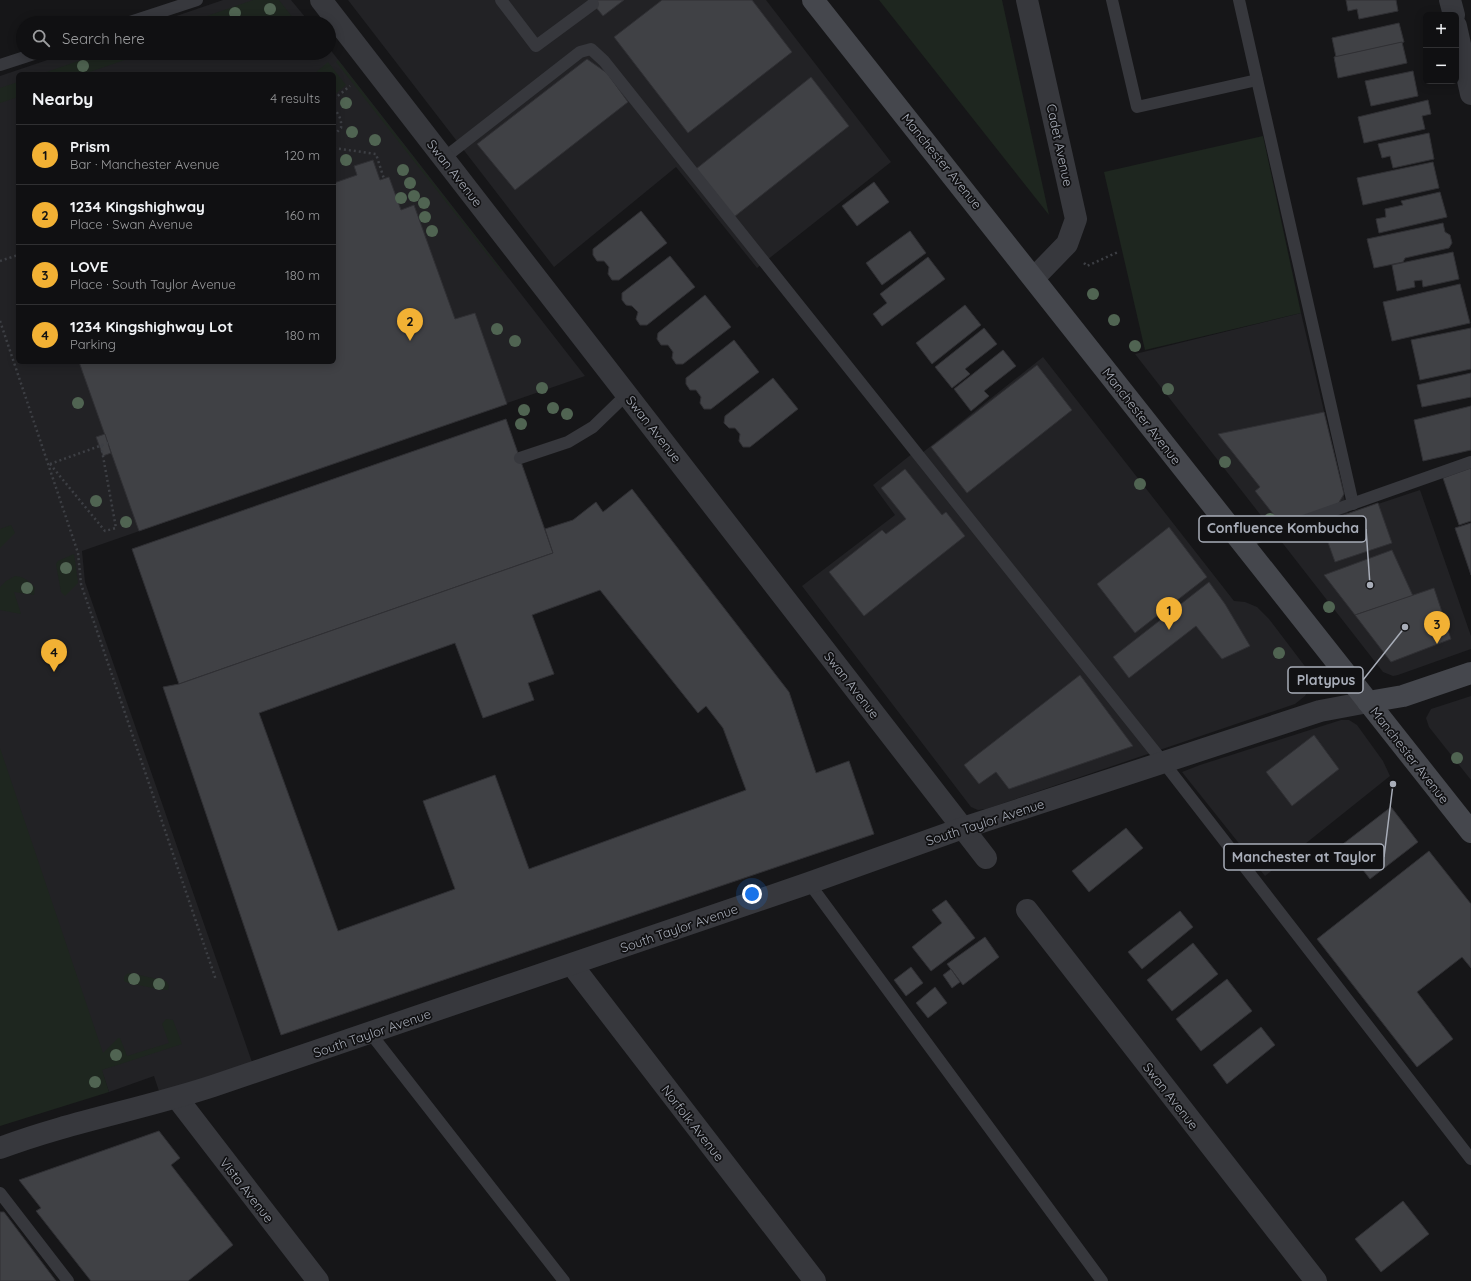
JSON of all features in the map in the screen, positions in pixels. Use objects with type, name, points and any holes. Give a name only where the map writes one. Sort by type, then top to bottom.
[{"type":"main road","name":"Manchester Avenue","points":[[813,0],[1471,832]]},
{"type":"main road","name":"South Taylor Avenue","points":[[1368,702],[1403,696],[1471,672]]},
{"type":"street","name":"Swan Avenue","points":[[321,0],[333,16]]},
{"type":"street","name":"Cadet Avenue","points":[[1027,0],[1076,218],[1067,244],[1034,278]]},
{"type":"street","points":[[1450,0],[1453,12]]},
{"type":"street","name":"Swan Avenue","points":[[336,19],[986,858]]},
{"type":"street","points":[[1459,40],[1471,94]]},
{"type":"street","name":"South Taylor Avenue","points":[[0,1148],[25,1138],[177,1098],[371,1034],[809,884],[963,828],[1320,711],[1368,702]]},
{"type":"street","name":"Swan Avenue","points":[[1027,910],[1316,1281]]},
{"type":"street","name":"Norfolk Avenue","points":[[572,965],[815,1281]]},
{"type":"street","name":"Vista Avenue","points":[[177,1098],[318,1281]]},
{"type":"lane","points":[[149,16],[197,0]]},
{"type":"lane","points":[[501,0],[536,46],[593,4]]},
{"type":"lane","points":[[1112,0],[1137,107],[1257,80]]},
{"type":"lane","points":[[1238,0],[1353,504]]},
{"type":"lane","points":[[444,158],[580,52],[591,49],[609,67],[1164,763],[1471,1158]]},
{"type":"lane","points":[[0,65],[16,60]]},
{"type":"lane","points":[[520,458],[568,442],[593,427],[627,394]]},
{"type":"lane","points":[[1241,543],[1471,462]]},
{"type":"lane","points":[[809,884],[1102,1281]]},
{"type":"lane","points":[[371,1034],[564,1281]]},
{"type":"lane","points":[[0,1193],[68,1281]]},
{"type":"path","points":[[336,97],[350,86]]},
{"type":"path","points":[[336,111],[341,123],[341,128],[336,133]]},
{"type":"path","points":[[336,148],[376,154],[384,179]]},
{"type":"path","points":[[1082,261],[1087,266],[1118,252]]},
{"type":"path","points":[[0,261],[16,256]]},
{"type":"path","points":[[0,321],[78,553],[81,584],[216,980]]},
{"type":"path","points":[[49,464],[108,443]]},
{"type":"path","points":[[49,464],[105,531],[116,528],[101,445]]},
{"type":"shaded area","points":[[223,0],[291,0],[304,16],[176,16]]},
{"type":"shaded area","points":[[253,0],[279,0],[292,16],[252,16],[207,16]]},
{"type":"shaded area","points":[[348,0],[766,0],[891,162],[757,268],[676,167],[554,267]]},
{"type":"shaded area","points":[[879,0],[1002,0],[1049,215]]},
{"type":"shaded area","points":[[336,57],[585,376],[82,551],[85,582],[252,1062],[160,1094],[154,1076],[109,1092],[0,775],[0,76],[47,60],[336,60]]},
{"type":"shaded area","points":[[81,60],[125,60],[90,72],[47,72]]},
{"type":"shaded area","points":[[338,60],[502,271],[501,272],[336,62]]},
{"type":"shaded area","points":[[328,62],[336,72],[316,72]]},
{"type":"shaded area","points":[[336,72],[346,85],[336,93]]},
{"type":"shaded area","points":[[16,83],[16,98],[0,103],[0,88]]},
{"type":"shaded area","points":[[1263,136],[1301,313],[1145,350],[1104,172]]},
{"type":"shaded area","points":[[1301,313],[1348,514],[1420,490],[1471,636],[1471,649],[1398,675],[1393,676],[1383,672],[1135,354]]},
{"type":"shaded area","points":[[1043,357],[1234,601],[1245,602],[1257,607],[1269,619],[1307,669],[1310,676],[1310,687],[1305,696],[1295,704],[986,809],[978,810],[971,807],[802,586],[895,515],[873,485],[918,449],[922,453]]},
{"type":"shaded area","points":[[11,525],[15,533],[0,548],[0,529]]},
{"type":"shaded area","points":[[74,554],[78,583],[65,596],[61,592],[56,564],[58,561]]},
{"type":"shaded area","points":[[15,576],[22,577],[31,583],[35,588],[34,595],[14,592],[21,614],[0,610],[0,587],[6,581]]},
{"type":"shaded area","points":[[1471,696],[1471,780],[1429,727],[1426,718],[1431,709]]},
{"type":"shaded area","points":[[1341,720],[1349,720],[1357,725],[1383,761],[1390,776],[1265,876],[1182,772]]},
{"type":"shaded area","points":[[0,748],[103,1053],[118,1038],[120,1038],[127,1056],[169,1043],[162,1024],[166,1019],[173,1020],[182,1044],[102,1070],[109,1092],[0,1126]]},
{"type":"shaded area","points":[[130,973],[166,981],[169,986],[168,990],[124,981],[124,977]]},
{"type":"building","points":[[590,0],[624,0],[603,16]]},
{"type":"building","points":[[662,0],[752,0],[792,52],[688,133],[614,37]]},
{"type":"building","points":[[1346,0],[1396,0],[1398,11],[1359,19],[1357,9],[1348,11]]},
{"type":"building","points":[[1399,23],[1404,42],[1336,57],[1332,38]]},
{"type":"building","points":[[1402,42],[1407,63],[1338,78],[1334,57]]},
{"type":"building","points":[[587,59],[607,73],[628,102],[515,190],[477,144]]},
{"type":"building","points":[[1413,71],[1418,96],[1371,106],[1365,81]]},
{"type":"building","points":[[811,77],[849,126],[734,217],[696,169]]},
{"type":"building","points":[[1428,100],[1431,114],[1422,116],[1425,129],[1364,143],[1358,117]]},
{"type":"building","points":[[1429,133],[1434,159],[1393,168],[1390,156],[1382,158],[1378,144]]},
{"type":"building","points":[[373,160],[380,180],[389,177],[401,210],[414,205],[455,319],[475,313],[507,404],[139,531],[80,364],[336,364],[336,182],[357,175],[354,166]]},
{"type":"building","points":[[1433,162],[1439,188],[1363,205],[1357,178]]},
{"type":"building","points":[[874,182],[889,202],[857,226],[842,206]]},
{"type":"building","points":[[1440,192],[1447,217],[1379,233],[1376,219],[1386,217],[1385,209],[1403,205],[1401,201]]},
{"type":"building","points":[[641,211],[667,243],[619,280],[612,280],[608,274],[609,267],[604,261],[597,261],[593,255],[593,249]]},
{"type":"building","points":[[1443,223],[1445,232],[1450,235],[1452,243],[1449,248],[1405,258],[1403,262],[1374,268],[1367,239]]},
{"type":"building","points":[[910,231],[926,253],[882,285],[866,263]]},
{"type":"building","points":[[1453,252],[1459,279],[1423,287],[1422,280],[1414,281],[1415,287],[1397,291],[1392,265]]},
{"type":"building","points":[[670,256],[695,287],[647,325],[640,325],[636,319],[638,312],[632,306],[626,305],[622,300],[622,293]]},
{"type":"building","points":[[928,257],[945,279],[882,326],[873,314],[887,303],[880,294]]},
{"type":"building","points":[[1460,284],[1470,323],[1392,341],[1383,302]]},
{"type":"building","points":[[705,295],[731,327],[683,364],[676,364],[672,358],[673,352],[668,345],[661,345],[657,339],[658,333]]},
{"type":"building","points":[[965,305],[981,325],[932,364],[916,343]]},
{"type":"building","points":[[984,328],[997,344],[965,369],[970,374],[952,388],[935,367]]},
{"type":"building","points":[[1471,328],[1471,369],[1420,380],[1411,340]]},
{"type":"building","points":[[734,340],[759,372],[711,409],[704,409],[700,403],[701,397],[696,390],[690,390],[686,384],[686,378]]},
{"type":"building","points":[[1003,350],[1016,366],[984,391],[989,396],[971,411],[954,389]]},
{"type":"building","points":[[1037,365],[1072,410],[967,493],[931,447]]},
{"type":"building","points":[[1471,373],[1471,397],[1422,407],[1417,385]]},
{"type":"building","points":[[773,378],[798,409],[750,447],[743,447],[739,441],[740,434],[735,428],[729,428],[724,423],[725,416]]},
{"type":"building","points":[[1471,406],[1471,450],[1423,461],[1414,420]]},
{"type":"building","points":[[1324,412],[1344,494],[1338,504],[1281,524],[1255,491],[1260,487],[1218,434]]},
{"type":"building","points":[[506,419],[553,553],[179,684],[132,549]]},
{"type":"building","points":[[105,434],[111,453],[103,456],[96,437]]},
{"type":"building","points":[[1471,468],[1471,521],[1459,525],[1443,478]]},
{"type":"building","points":[[905,469],[942,515],[946,512],[965,536],[864,616],[829,572],[882,530],[886,534],[906,519],[881,488]]},
{"type":"building","points":[[632,489],[789,692],[816,773],[849,761],[874,834],[281,1035],[163,687],[179,684],[553,553],[545,529],[573,520],[596,502],[603,512]],"holes":[[[600,590],[698,713],[706,706],[723,728],[746,790],[529,869],[495,775],[423,801],[455,889],[338,931],[259,713],[455,643],[483,718],[534,700],[528,683],[554,674],[532,615]]]},
{"type":"building","points":[[1378,503],[1392,543],[1335,562],[1321,523]]},
{"type":"building","points":[[1471,523],[1471,575],[1455,528]]},
{"type":"building","points":[[1169,527],[1207,577],[1135,633],[1097,584]]},
{"type":"building","points":[[1392,550],[1413,596],[1355,615],[1324,575]]},
{"type":"building","points":[[1209,582],[1225,604],[1250,646],[1222,659],[1196,626],[1129,678],[1113,657]]},
{"type":"building","points":[[1434,588],[1451,639],[1391,662],[1355,615]]},
{"type":"building","points":[[1080,675],[1133,746],[1009,789],[996,772],[979,784],[964,765]]},
{"type":"building","points":[[1314,735],[1339,769],[1292,806],[1266,772]]},
{"type":"building","points":[[1391,807],[1418,842],[1370,879],[1343,844]]},
{"type":"building","points":[[1126,828],[1143,848],[1089,892],[1072,871]]},
{"type":"building","points":[[1429,851],[1471,904],[1471,968],[1462,957],[1417,992],[1453,1039],[1417,1067],[1317,939]]},
{"type":"building","points":[[946,900],[975,938],[931,971],[912,947],[942,923],[932,910]]},
{"type":"building","points":[[1180,911],[1193,927],[1142,969],[1128,952]]},
{"type":"building","points":[[985,937],[999,957],[963,985],[947,964]]},
{"type":"building","points":[[1193,943],[1218,974],[1172,1011],[1147,980]]},
{"type":"building","points":[[911,967],[923,983],[906,996],[894,980]]},
{"type":"building","points":[[951,969],[960,982],[952,988],[943,975]]},
{"type":"building","points":[[1227,979],[1252,1011],[1201,1051],[1176,1019]]},
{"type":"building","points":[[935,987],[947,1003],[928,1018],[916,1003]]},
{"type":"building","points":[[1261,1027],[1275,1045],[1227,1084],[1213,1065]]},
{"type":"building","points":[[159,1131],[180,1158],[171,1165],[233,1245],[188,1281],[91,1281],[36,1211],[41,1208],[19,1180]]},
{"type":"building","points":[[1403,1201],[1429,1234],[1381,1272],[1355,1239]]},
{"type":"building","points":[[0,1212],[4,1212],[56,1281],[0,1281]]},
{"type":"place","name":"1234 Kingshighway","points":[[410,341]]},
{"type":"place","name":"Confluence Kombucha","points":[[1370,585]]},
{"type":"place","name":"Platypus","points":[[1405,627]]},
{"type":"place","name":"Prism","points":[[1169,630]]},
{"type":"place","name":"LOVE","points":[[1437,644]]},
{"type":"place","name":"1234 Kingshighway Lot","points":[[54,672]]},
{"type":"place","name":"Manchester at Taylor","points":[[1393,784]]}]
